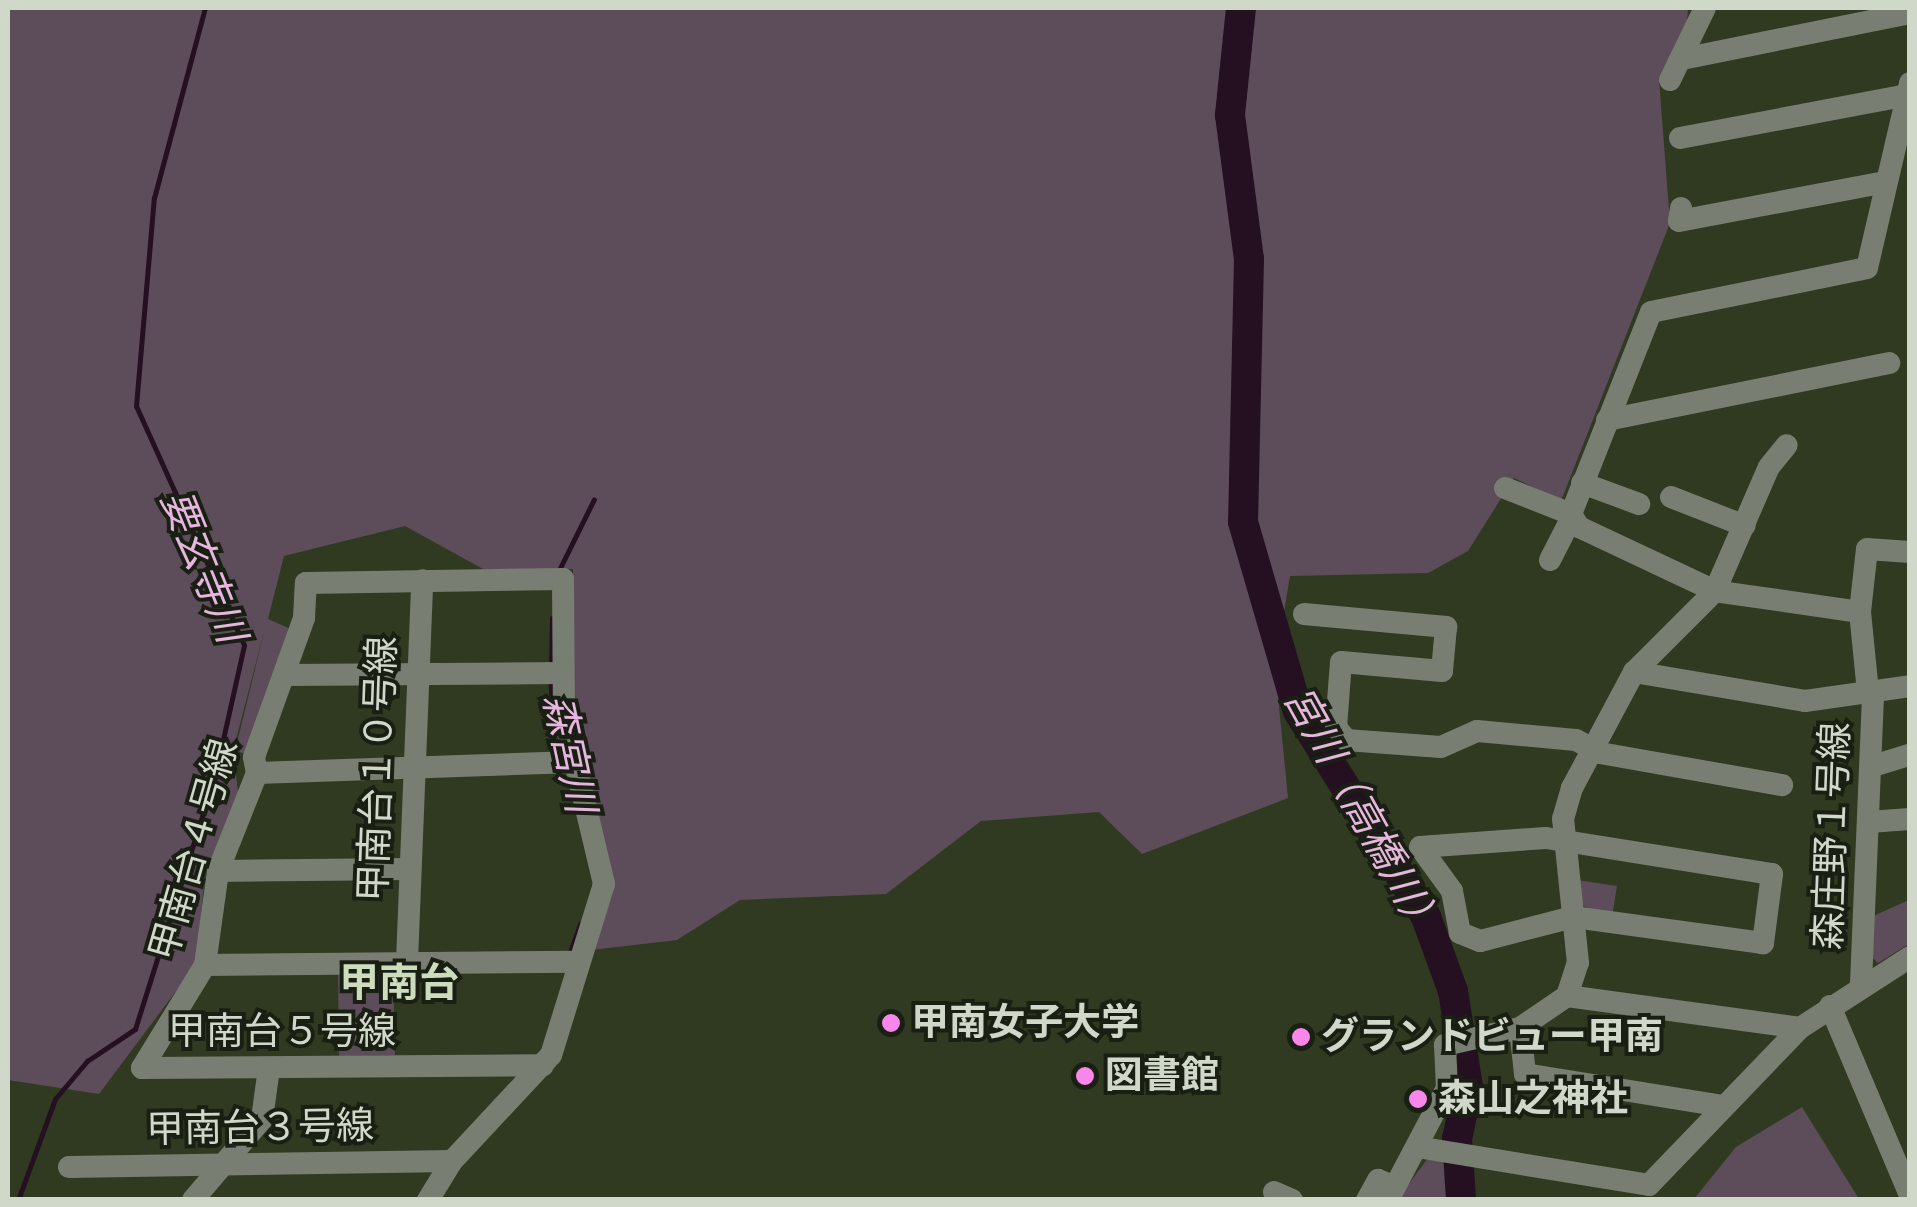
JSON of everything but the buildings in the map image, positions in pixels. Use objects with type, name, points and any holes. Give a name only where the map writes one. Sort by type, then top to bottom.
[{"type":"street","points":[[1705,8],[1676,70],[1910,13]]},
{"type":"street","points":[[1550,560],[1651,312],[1867,268],[1908,89],[1679,137]]},
{"type":"street","points":[[1680,208],[1679,220],[1886,182]]},
{"type":"street","points":[[1607,420],[1889,362]]},
{"type":"street","points":[[1367,1200],[1378,1180],[1391,1194],[1424,1147],[1447,1088],[1451,1042],[1477,1033],[1520,1028],[1567,996],[1578,963],[1563,818],[1589,748],[1634,672],[1714,592],[1788,445]]},
{"type":"street","points":[[1582,483],[1639,504]]},
{"type":"street","points":[[1505,488],[1714,592],[1860,612]]},
{"type":"street","points":[[1671,498],[1745,526]]},
{"type":"street","name":"森庄野１号線","points":[[1861,983],[1872,766],[1858,547],[1910,552]]},
{"type":"street","points":[[422,580],[563,579],[562,673],[574,762],[604,884],[544,1065],[452,1161],[428,1200]]},
{"type":"street","name":"甲南台４号線","points":[[142,1068],[205,965],[218,872],[257,773],[254,757],[285,675],[306,583],[422,580]]},
{"type":"street","name":"甲南台１０号線","points":[[407,961],[410,771],[422,580]]},
{"type":"street","points":[[1304,614],[1446,627],[1442,672],[1341,662],[1336,726],[1346,740],[1441,747],[1477,731],[1782,785]]},
{"type":"street","points":[[1634,672],[1805,701],[1910,686]]},
{"type":"street","points":[[285,675],[562,673]]},
{"type":"street","points":[[1872,766],[1910,754]]},
{"type":"street","points":[[257,773],[410,771],[574,762]]},
{"type":"street","points":[[1869,822],[1910,820]]},
{"type":"street","points":[[1565,843],[1772,874],[1762,944],[1573,917],[1480,941],[1460,934],[1452,891],[1420,846],[1565,843]]},
{"type":"street","points":[[218,872],[408,869]]},
{"type":"street","points":[[1424,1147],[1649,1185],[1800,1028],[1861,983],[1910,957]]},
{"type":"street","points":[[205,965],[578,962]]},
{"type":"street","points":[[1567,996],[1800,1028]]},
{"type":"street","points":[[1830,1006],[1907,1183]]},
{"type":"street","points":[[1520,1028],[1525,1074],[1723,1106]]},
{"type":"street","name":"甲南台５号線","points":[[142,1068],[544,1065]]},
{"type":"street","points":[[192,1200],[262,1119],[269,1068]]},
{"type":"street","name":"甲南台３号線","points":[[69,1167],[229,1161],[452,1161]]},
{"type":"shaded area","points":[[8,8],[1688,8],[1686,35],[1659,79],[1670,223],[1561,501],[1514,478],[1468,551],[1428,573],[1290,576],[1275,666],[1288,798],[1142,854],[1099,812],[981,821],[886,894],[740,900],[677,940],[591,950],[613,886],[573,720],[573,569],[483,569],[405,526],[284,556],[268,619],[293,630],[247,754],[235,751],[265,628],[233,751],[239,800],[205,872],[197,963],[99,1094],[8,1080]]},
{"type":"shaded area","points":[[1577,880],[1617,886],[1612,917],[1578,904]]},
{"type":"shaded area","points":[[1909,900],[1909,944],[1878,963],[1869,955],[1871,917]]},
{"type":"shaded area","points":[[393,973],[395,1055],[339,1056],[338,974]]},
{"type":"shaded area","points":[[1802,1107],[1859,1199],[1694,1199],[1736,1147]]},
{"type":"shaded area","points":[[1428,1158],[1446,1161],[1450,1199],[1397,1200]]},
{"type":"waterway","name":"要玄寺川","points":[[18,1200],[55,1099],[87,1061],[135,1029],[215,775],[244,645],[136,406],[154,198],[205,8]]},
{"type":"waterway","name":"宮川（高橋川）","points":[[1241,8],[1230,115],[1249,259],[1243,522],[1298,711],[1426,917],[1453,991],[1468,1087],[1457,1139],[1461,1200]]},
{"type":"waterway","name":"森宮川","points":[[558,572],[594,499]]},
{"type":"waterway","name":"森宮川","points":[[551,667],[552,618]]},
{"type":"waterway","name":"森宮川","points":[[550,678],[553,712]]},
{"type":"waterway","name":"森宮川","points":[[570,952],[580,924]]},
{"type":"place","name":"甲南女子大学","points":[[891,1023]]},
{"type":"place","name":"グランドビュー甲南","points":[[1301,1037]]},
{"type":"place","name":"図書館","points":[[1085,1076]]},
{"type":"place","name":"森山之神社","points":[[1418,1099]]},
{"type":"district","name":"甲南台","points":[[399,982]]}]
